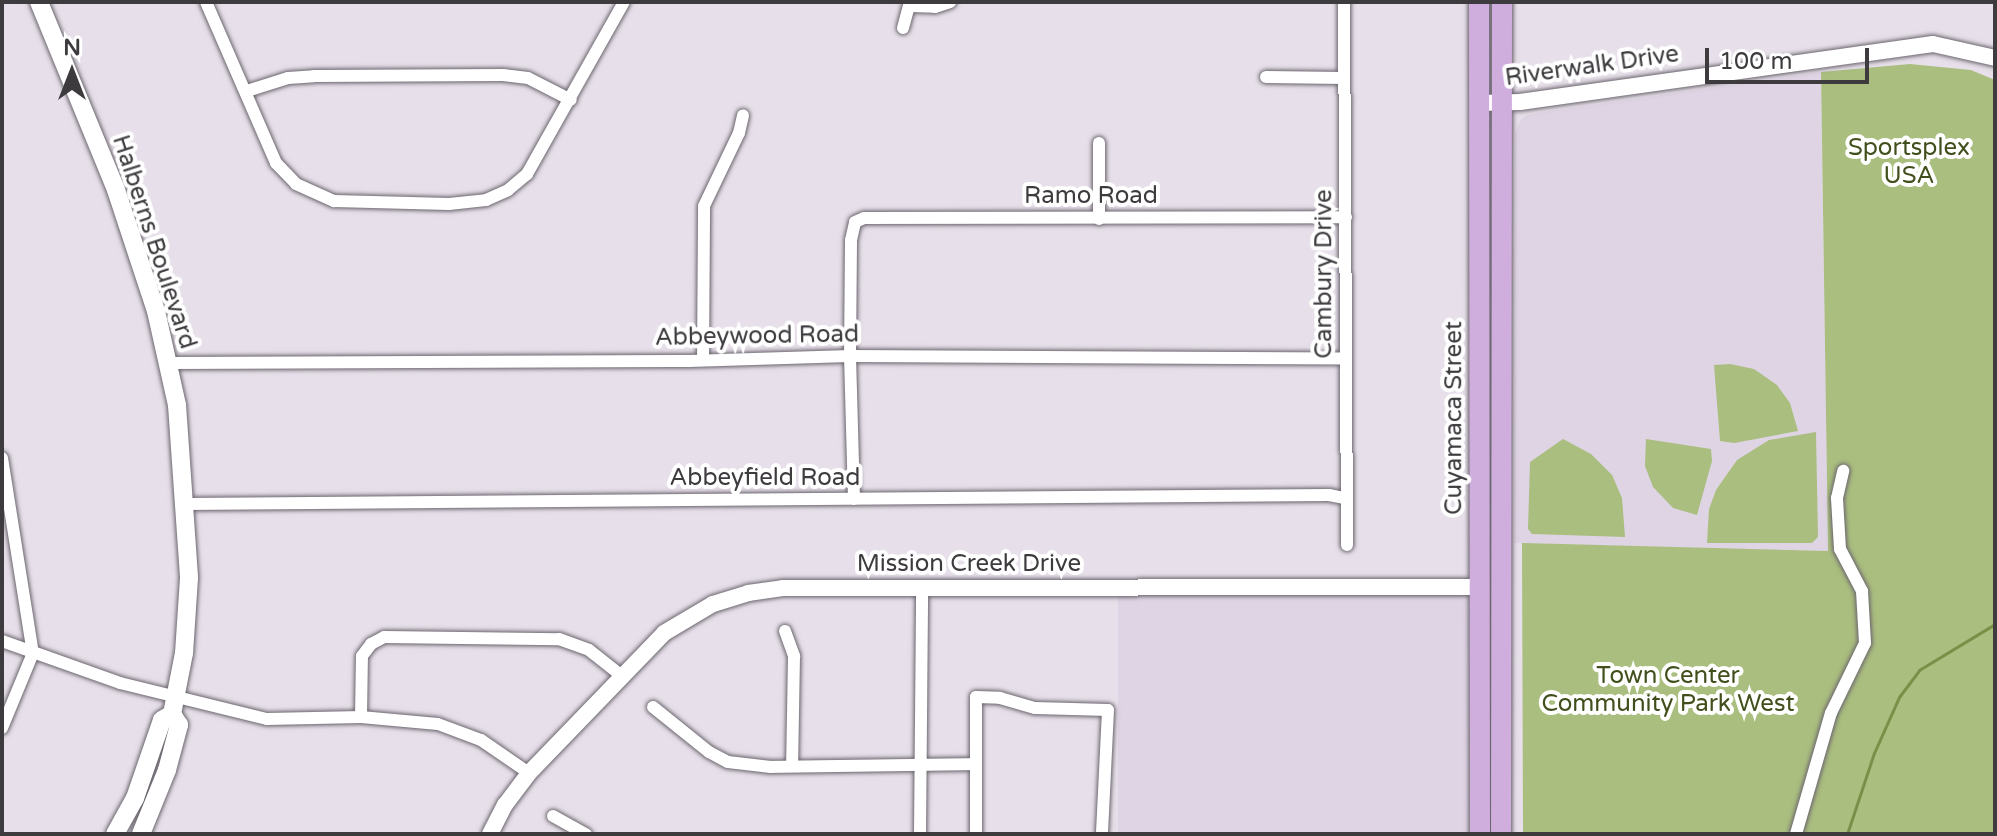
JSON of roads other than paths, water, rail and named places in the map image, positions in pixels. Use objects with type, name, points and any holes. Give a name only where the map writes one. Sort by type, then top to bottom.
[{"type":"main road","name":"Halberns Boulevard","points":[[39,2],[116,190],[170,363],[185,504],[189,595],[174,706],[179,725],[167,770],[141,834]]},
{"type":"main road","name":"Cuyamaca Street","points":[[1479,2],[1480,834]]},
{"type":"main road","name":"Cuyamaca Street","points":[[1501,834],[1502,2]]},
{"type":"main road","points":[[1481,437],[1503,437]]},
{"type":"main road","points":[[115,834],[135,798],[162,720],[174,706]]},
{"type":"street","points":[[206,2],[276,163],[296,184],[334,201],[471,204],[508,190],[527,174],[624,2]]},
{"type":"street","points":[[903,28],[910,4],[935,7],[950,2]]},
{"type":"street","name":"Cambury Drive","points":[[1344,2],[1347,545]]},
{"type":"street","name":"Riverwalk Drive","points":[[1479,103],[1501,103],[1933,44],[1995,58]]},
{"type":"street","points":[[247,91],[288,78],[314,76],[503,75],[528,78],[571,100]]},
{"type":"street","points":[[1266,77],[1344,78]]},
{"type":"street","points":[[703,360],[704,206],[739,133],[743,115]]},
{"type":"street","points":[[1099,143],[1099,219]]},
{"type":"street","name":"Ramo Road","points":[[850,356],[851,240],[855,222],[864,218],[1346,217]]},
{"type":"street","name":"Abbeywood Road","points":[[170,363],[703,360],[850,356],[1346,359]]},
{"type":"street","points":[[850,356],[854,499]]},
{"type":"street","points":[[2,458],[33,653],[2,728]]},
{"type":"street","points":[[1796,834],[1831,713],[1865,643],[1862,591],[1840,549],[1837,498],[1843,471]]},
{"type":"street","name":"Abbeyfield Road","points":[[185,504],[1303,495],[1345,498]]},
{"type":"street","name":"Mission Creek Drive","points":[[490,834],[505,805],[529,773],[664,633],[695,612],[730,597],[783,588],[1479,587]]},
{"type":"street","points":[[920,834],[922,588]]},
{"type":"street","points":[[785,631],[794,656],[792,766]]},
{"type":"street","points":[[361,717],[362,656],[371,644],[384,637],[559,639],[589,650],[622,676]]},
{"type":"street","points":[[2,641],[174,706],[267,719],[409,719],[453,728],[494,748],[529,773]]},
{"type":"street","points":[[976,834],[976,697],[1000,698],[1035,708],[1108,710],[1102,834]]},
{"type":"street","points":[[653,707],[709,752],[728,762],[792,766],[976,764]]},
{"type":"street","points":[[553,816],[586,834]]},
{"type":"waterway","points":[[1847,834],[1874,753],[1899,697],[1919,670],[1995,624]]},
{"type":"park label","name":"Sportsplex USA","points":[[1909,162]]},
{"type":"park label","name":"Town Center Community Park West","points":[[1668,690]]}]
